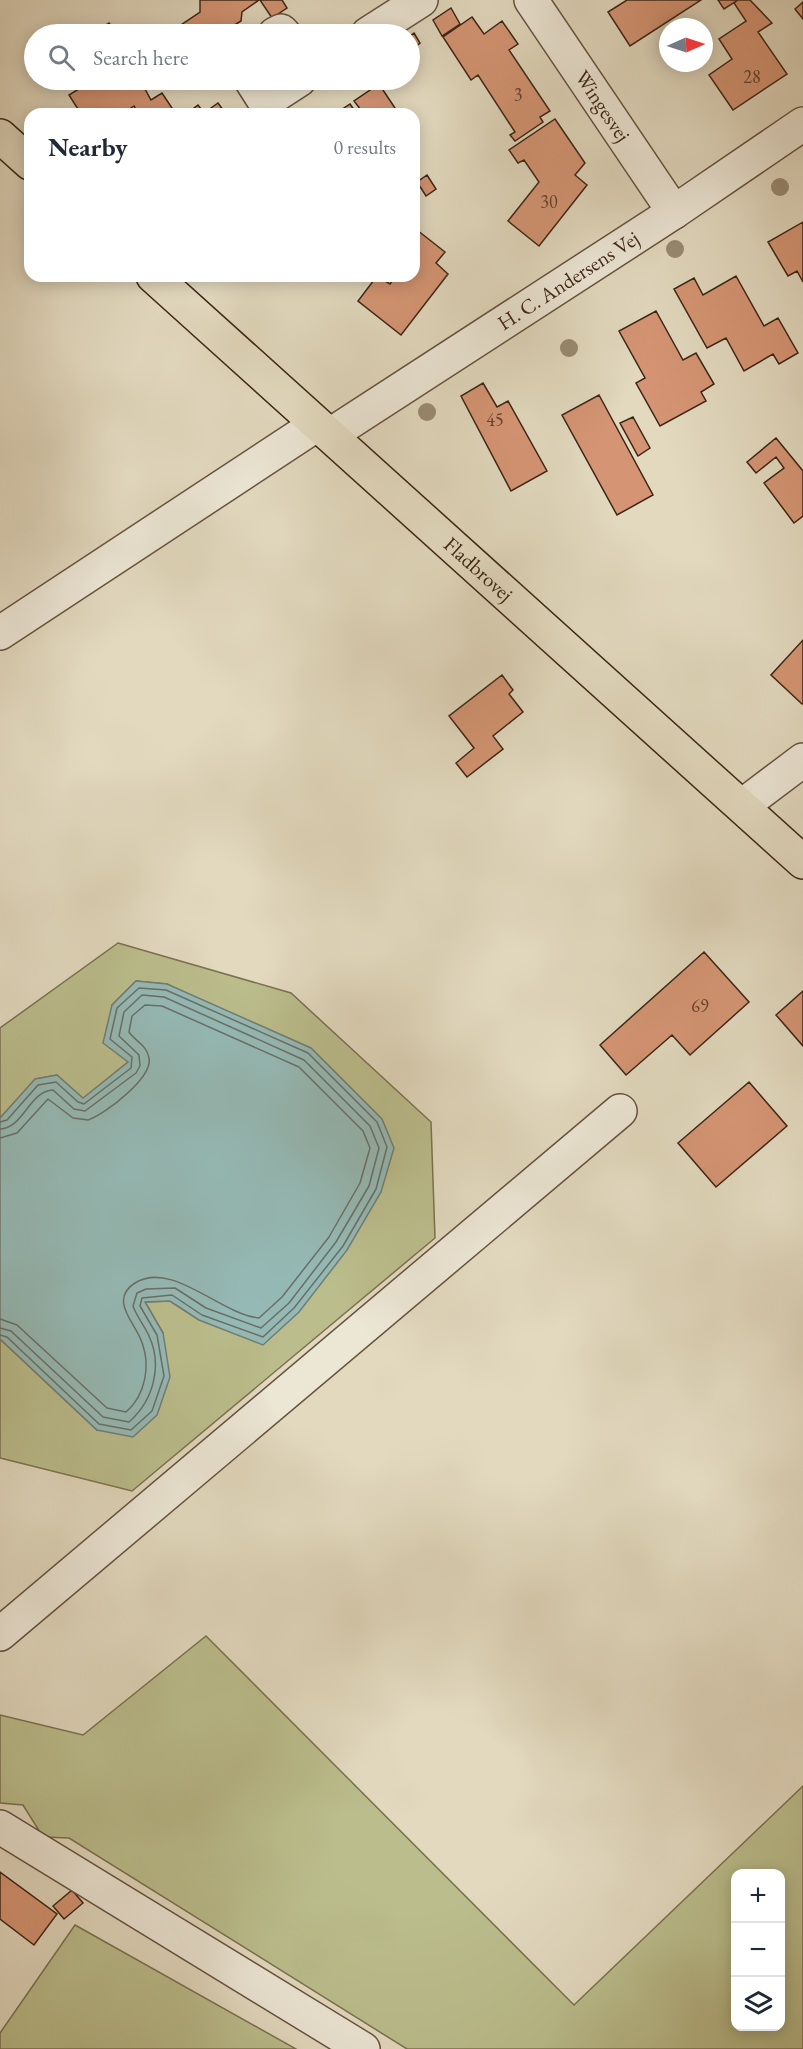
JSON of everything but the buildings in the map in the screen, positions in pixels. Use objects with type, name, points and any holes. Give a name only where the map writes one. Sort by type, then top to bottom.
[{"type":"main road","points":[[0,136],[24,158]]},
{"type":"main road","name":"Fladbrovej","points":[[160,282],[803,862]]},
{"type":"street","points":[[384,24],[421,0]]},
{"type":"street","name":"Wingesvej","points":[[531,0],[674,212]]},
{"type":"street","points":[[257,90],[265,102],[284,90]]},
{"type":"street","name":"H. C. Andersens Vej","points":[[0,633],[674,212],[803,124]]},
{"type":"street","points":[[742,806],[803,760]]},
{"type":"street","points":[[0,1634],[620,1111]]},
{"type":"street","points":[[0,1827],[363,2049]]},
{"type":"green space","points":[[118,943],[291,993],[431,1122],[435,1238],[132,1491],[0,1458],[0,1339],[97,1430],[163,1333],[145,1302],[170,1301],[199,1320],[232,1015],[167,984],[136,981],[112,1005],[128,1062],[83,1099],[57,1075],[36,1079],[0,1118],[0,1028]]},
{"type":"green space","points":[[206,1636],[574,2005],[803,1786],[803,2049],[407,2049],[69,1838],[43,1837],[23,1805],[0,1803],[0,1715],[83,1735]]},
{"type":"green space","points":[[75,1925],[296,2049],[0,2049],[0,2033]]},
{"type":"water","points":[[136,981],[167,984],[311,1048],[382,1119],[394,1148],[381,1192],[347,1250],[299,1312],[263,1345],[199,1320],[170,1301],[145,1302],[163,1333],[170,1377],[157,1415],[133,1437],[97,1430],[0,1339],[0,1118],[35,1079],[57,1075],[83,1098],[128,1062],[103,1043],[112,1005]]}]
